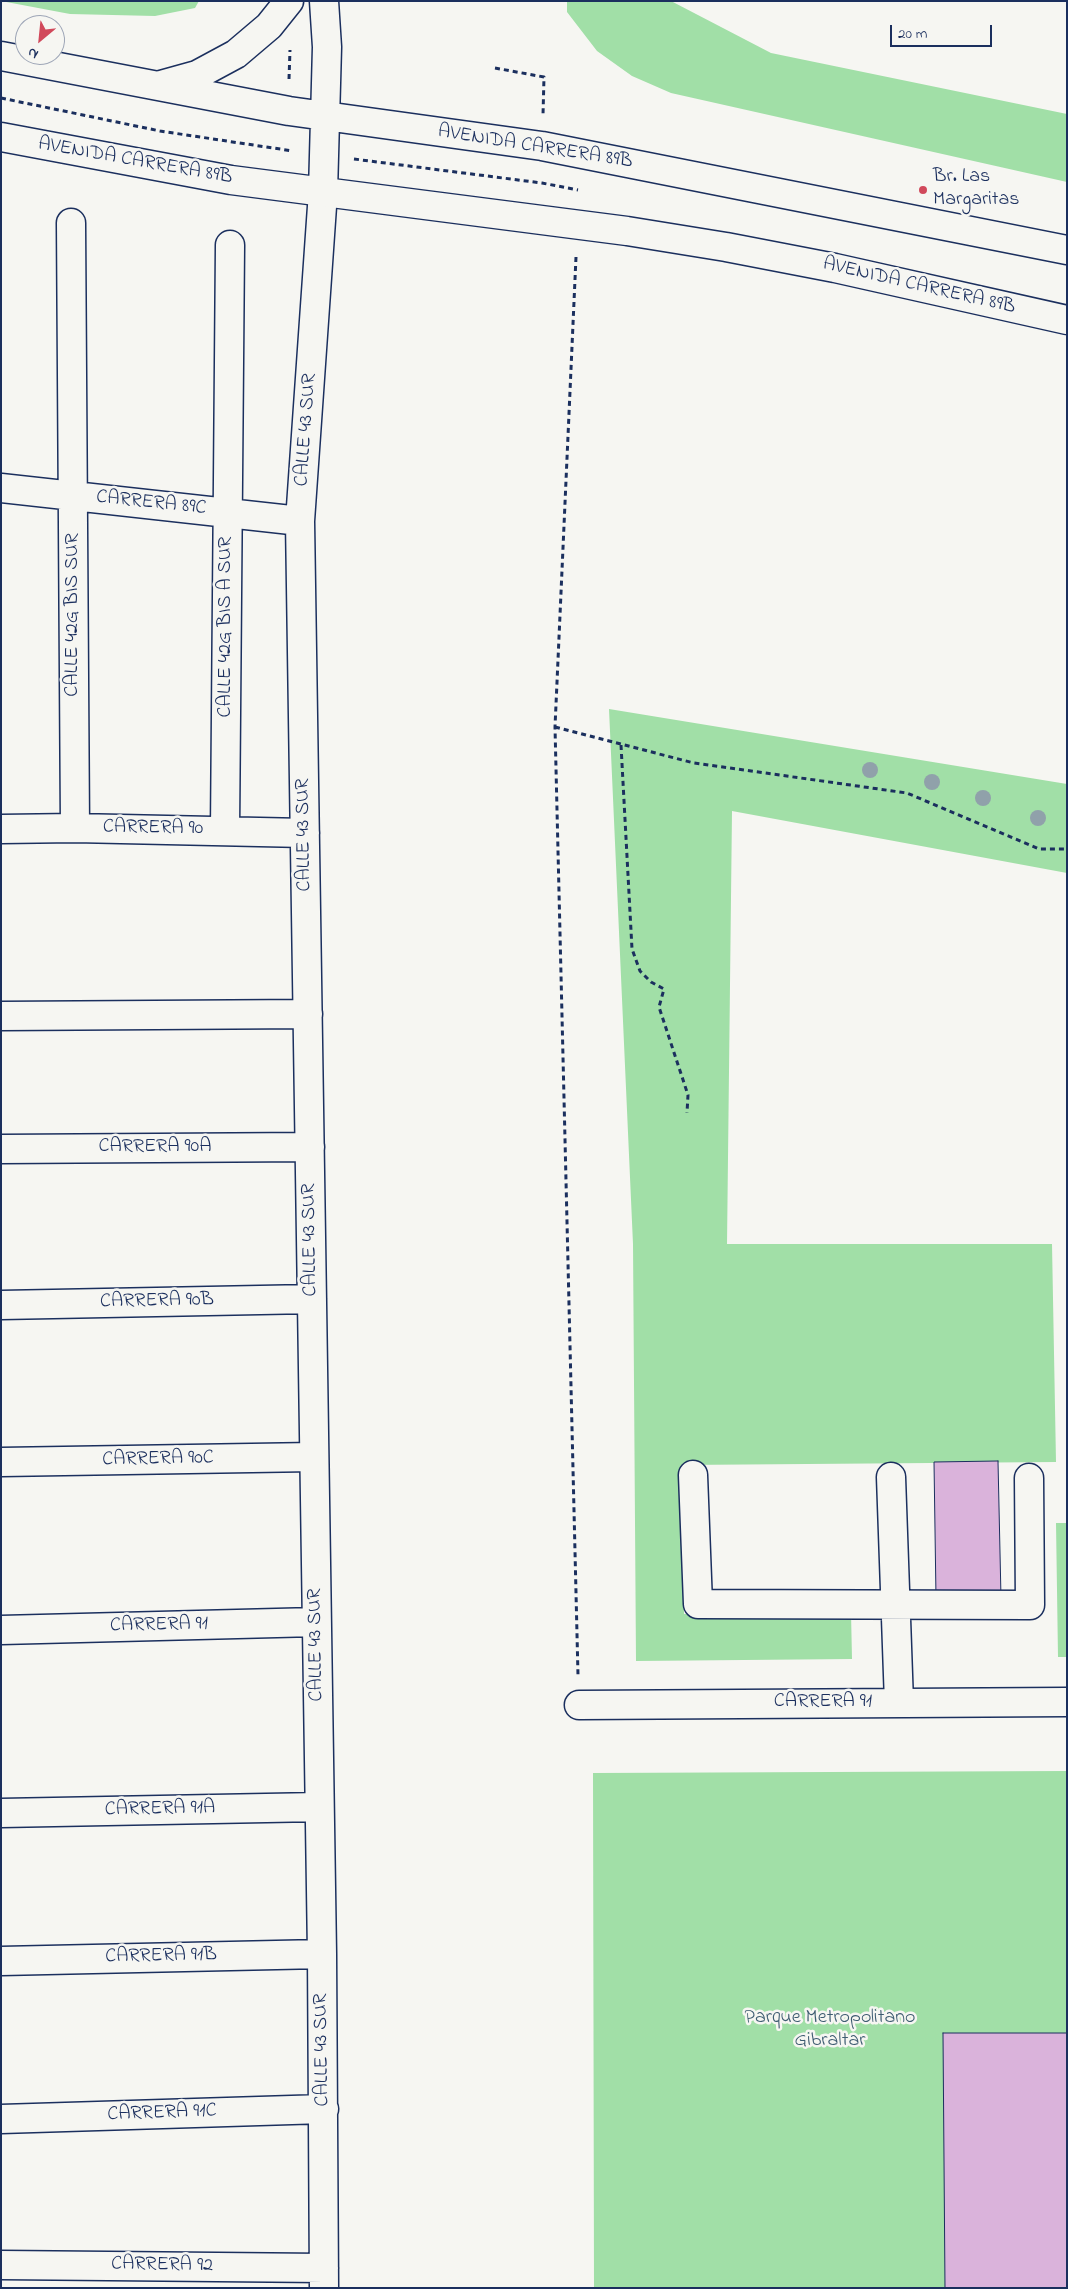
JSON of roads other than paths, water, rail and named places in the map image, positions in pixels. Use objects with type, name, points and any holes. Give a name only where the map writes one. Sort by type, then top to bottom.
[{"type":"street","points":[[155,87],[197,75],[236,54],[269,26],[288,1]]},
{"type":"street","name":"CALLE 43 SUR","points":[[324,1],[327,48],[324,192],[300,521],[322,1954],[324,2278]]},
{"type":"street","name":"AVENIDA CARRERA 89B","points":[[1,56],[155,87],[326,117],[542,146],[1067,250]]},
{"type":"street","name":"AVENIDA CARRERA 89B","points":[[1,137],[231,180],[541,220],[726,247],[835,268],[1067,320]]},
{"type":"street","name":"CALLE 42G BIS SUR","points":[[71,223],[75,828]]},
{"type":"street","name":"CALLE 42G BIS A SUR","points":[[225,830],[230,245]]},
{"type":"street","name":"CARRERA 89C","points":[[1,488],[300,521]]},
{"type":"street","name":"CARRERA 90","points":[[1,829],[75,828],[305,833]]},
{"type":"street","points":[[1,1016],[308,1014]]},
{"type":"street","name":"CARRERA 90A","points":[[1,1149],[310,1147]]},
{"type":"street","name":"CARRERA 90B","points":[[1,1305],[312,1298]]},
{"type":"street","name":"CARRERA 90C","points":[[1,1462],[314,1457]]},
{"type":"street","points":[[694,1475],[698,1604],[1030,1605],[1029,1478]]},
{"type":"street","points":[[891,1477],[899,1703]]},
{"type":"street","name":"CARRERA 91","points":[[1,1630],[316,1622]]},
{"type":"street","name":"CARRERA 91","points":[[579,1705],[1067,1702]]},
{"type":"street","name":"CARRERA 91A","points":[[1,1813],[319,1806]]},
{"type":"street","name":"CARRERA 91B","points":[[1,1961],[322,1954]]},
{"type":"street","name":"CARRERA 91C","points":[[1,2119],[324,2108]]},
{"type":"street","name":"CARRERA 92","points":[[1,2265],[324,2278]]},
{"type":"place","name":"Br. Las Margaritas","points":[[923,190]]},
{"type":"park label","name":"Parque Metropolitano Gibraltar","points":[[830,2030]]}]
